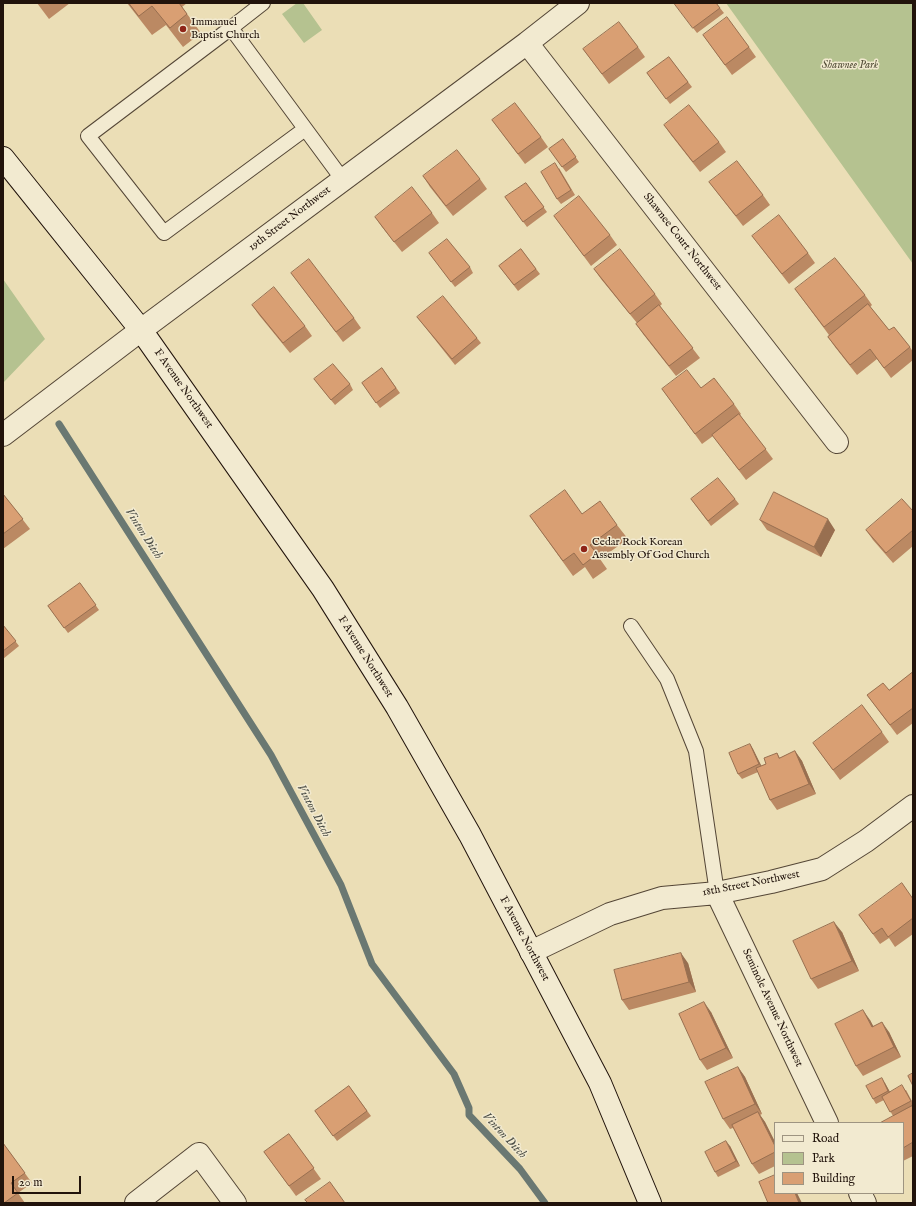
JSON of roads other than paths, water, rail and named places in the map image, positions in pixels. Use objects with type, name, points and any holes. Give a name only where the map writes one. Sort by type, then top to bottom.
[{"type":"street","name":"19th Street Northwest","points":[[3,435],[141,330],[527,43],[578,3]]},
{"type":"street","name":"Shawnee Court Northwest","points":[[527,43],[836,442]]},
{"type":"street","name":"F Avenue Northwest","points":[[3,158],[141,330],[323,589],[397,707],[470,835],[600,1082],[650,1203]]},
{"type":"street","name":"18th Street Northwest","points":[[532,952],[610,914],[662,898],[717,893],[771,882],[822,868],[866,842],[913,806]]},
{"type":"street","name":"Seminole Avenue Northwest","points":[[717,893],[827,1122]]},
{"type":"street","points":[[136,1203],[199,1154],[235,1203]]},
{"type":"street","points":[[860,1194],[865,1203]]},
{"type":"lane","points":[[263,3],[88,136],[164,233],[305,129]]},
{"type":"lane","points":[[231,28],[343,180]]},
{"type":"lane","points":[[631,626],[667,679],[696,751],[717,893]]},
{"type":"waterway","name":"Vinton Ditch","points":[[59,424],[271,755],[341,885],[372,964],[454,1074],[469,1108],[469,1115],[520,1169],[545,1203]]},
{"type":"place","name":"Immanuel Baptist Church","points":[[183,29]]},
{"type":"place","name":"Cedar Rock Korean Assembly Of God Church","points":[[584,549]]},
{"type":"park label","name":"Shawnee Park","points":[[850,66]]}]
